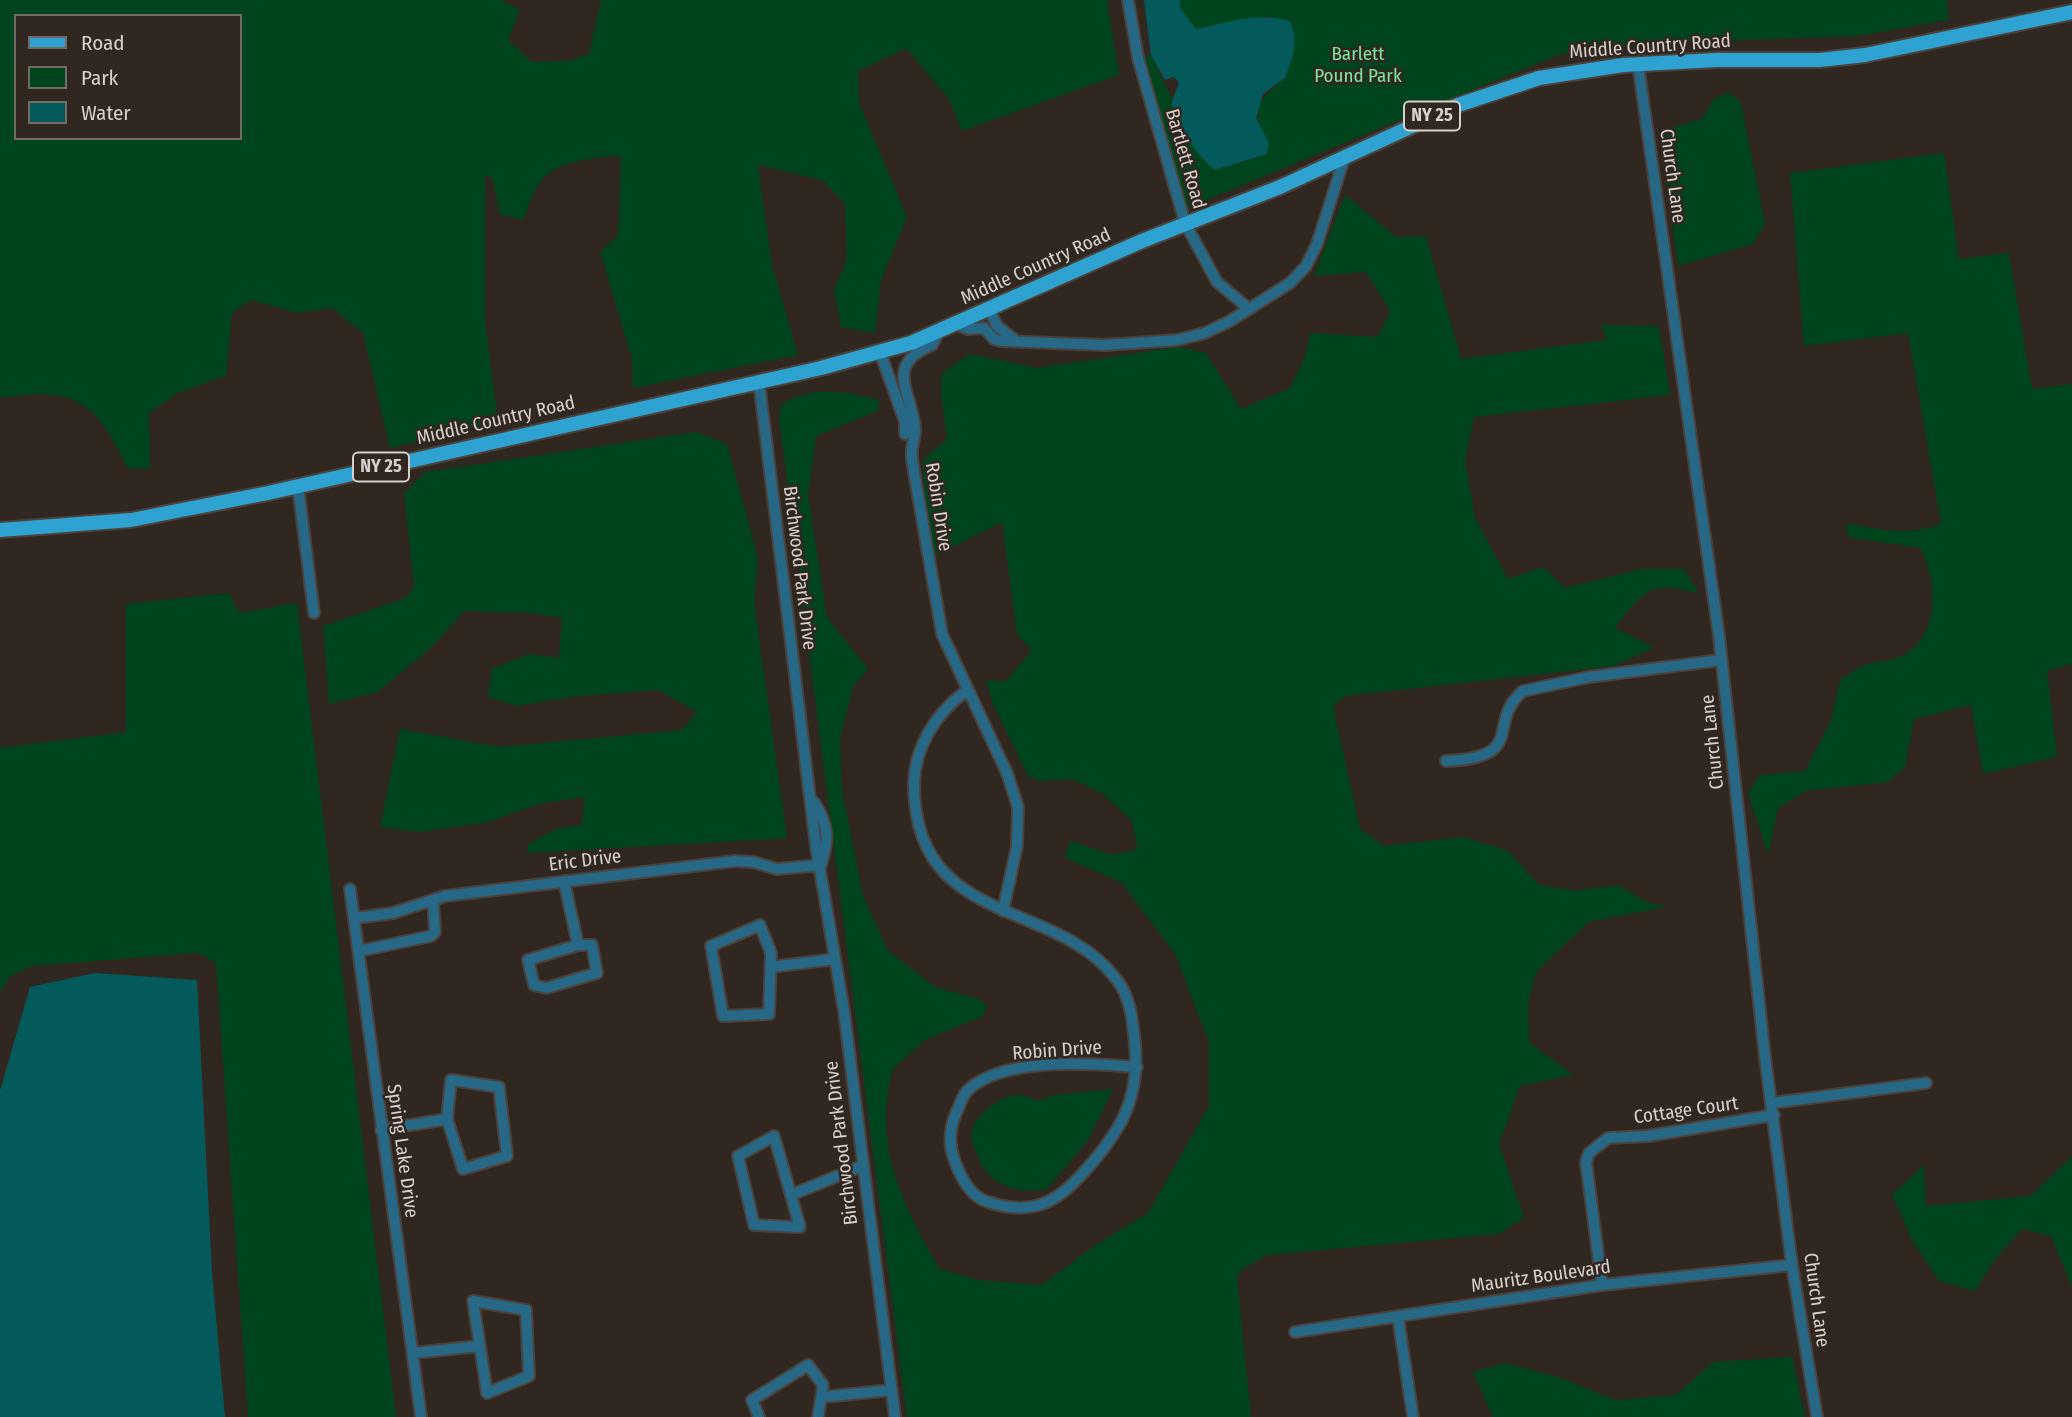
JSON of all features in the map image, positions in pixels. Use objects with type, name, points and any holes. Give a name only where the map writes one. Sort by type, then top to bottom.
[{"type":"main road","name":"Middle Country Road","points":[[0,530],[131,520],[298,486],[880,352],[956,324],[1185,223],[1280,187],[1458,105],[1558,73],[1638,64],[1717,60],[1820,60],[1865,55],[2072,12]]},
{"type":"street","name":"Bartlett Road","points":[[1128,0],[1138,58],[1185,223],[1217,282],[1248,308]]},
{"type":"street","name":"Church Lane","points":[[1638,64],[1721,660],[1792,1265],[1817,1417]]},
{"type":"street","points":[[956,324],[968,329],[984,328],[994,339],[1001,341],[1105,345],[1177,340],[1205,333],[1290,283],[1306,266],[1330,206],[1345,156]]},
{"type":"street","points":[[989,309],[997,326],[1015,340]]},
{"type":"street","name":"Robin Drive","points":[[912,449],[915,432],[903,380],[904,370],[915,352],[932,345],[939,331]]},
{"type":"street","name":"Robin Drive","points":[[880,352],[895,395],[897,417],[912,449],[942,634],[966,691],[1007,773],[1017,807],[1017,846],[1003,911]]},
{"type":"street","name":"Birchwood Park Drive","points":[[759,382],[812,800],[810,837],[812,850],[821,865],[835,959],[895,1417]]},
{"type":"street","points":[[298,486],[314,614]]},
{"type":"street","points":[[1446,761],[1468,760],[1494,751],[1500,742],[1515,698],[1523,691],[1589,677],[1721,660]]},
{"type":"street","name":"Robin Drive","points":[[966,691],[948,704],[930,730],[915,765],[914,801],[921,832],[940,866],[967,893],[1058,935],[1090,955],[1117,980],[1132,1014],[1137,1067],[1128,1114],[1104,1150],[1068,1190],[1040,1207],[1009,1209],[979,1199],[959,1175],[949,1146],[952,1122],[966,1091],[985,1077],[1032,1067],[1084,1064],[1137,1067]]},
{"type":"street","name":"Birchwood Park Drive","points":[[812,800],[825,819],[828,842],[821,865]]},
{"type":"street","name":"Eric Drive","points":[[355,918],[393,913],[433,900],[564,881],[744,861],[776,869],[821,865]]},
{"type":"street","points":[[564,881],[578,945]]},
{"type":"street","name":"Spring Lake Drive","points":[[350,889],[421,1417]]},
{"type":"street","points":[[359,951],[430,936],[435,932],[433,900]]},
{"type":"street","points":[[760,925],[771,953],[771,967],[769,1014],[723,1016],[711,946],[760,925]]},
{"type":"street","points":[[578,945],[592,945],[597,973],[546,988],[534,985],[528,960],[578,945]]},
{"type":"street","points":[[771,967],[835,959]]},
{"type":"street","points":[[451,1080],[499,1087],[507,1156],[463,1169],[447,1119],[451,1080]]},
{"type":"street","name":"Cottage Court","points":[[1602,1285],[1587,1162],[1589,1153],[1603,1141],[1926,1083]]},
{"type":"street","points":[[381,1130],[447,1119]]},
{"type":"street","points":[[774,1136],[791,1195],[800,1227],[754,1225],[738,1156],[774,1136]]},
{"type":"street","points":[[791,1195],[862,1166]]},
{"type":"street","name":"Mauritz Boulevard","points":[[1295,1332],[1602,1285],[1792,1265]]},
{"type":"street","points":[[473,1301],[526,1310],[529,1376],[487,1393],[480,1346],[473,1301]]},
{"type":"street","points":[[1398,1317],[1413,1417]]},
{"type":"street","points":[[413,1353],[480,1346]]},
{"type":"street","points":[[760,1417],[752,1400],[808,1364],[823,1385],[818,1417]]},
{"type":"street","points":[[822,1396],[892,1390]]},
{"type":"green space","points":[[0,0],[501,0],[520,10],[508,40],[532,62],[569,61],[589,54],[601,0],[1107,0],[1119,75],[962,131],[949,99],[906,48],[858,71],[859,103],[907,217],[881,280],[875,333],[841,327],[834,290],[847,259],[845,204],[822,180],[758,165],[772,265],[798,355],[633,388],[632,359],[600,252],[618,236],[621,156],[577,161],[555,170],[539,184],[523,220],[500,214],[493,180],[485,174],[485,322],[498,422],[390,448],[363,333],[332,308],[297,313],[251,300],[232,313],[226,376],[177,393],[149,413],[150,468],[128,469],[105,428],[93,413],[80,404],[66,397],[48,394],[0,398]]},
{"type":"green space","name":"Barlett Pound Park","points":[[1144,0],[1947,0],[1949,20],[1857,36],[1656,43],[1560,54],[1182,210],[1138,58],[1151,55],[1194,145],[1216,170],[1267,154],[1258,111],[1266,96],[1286,78],[1271,16],[1196,29],[1151,45]]},
{"type":"green space","points":[[1728,92],[1741,103],[1765,223],[1753,244],[1678,266],[1660,131],[1702,119],[1713,100]]},
{"type":"green space","points":[[1944,153],[1959,259],[2009,253],[2032,389],[2072,384],[2072,664],[2047,671],[2057,757],[1983,774],[1971,705],[1914,719],[1905,767],[1888,782],[1805,791],[1778,808],[1768,855],[1748,793],[1760,775],[1805,771],[1831,721],[1840,680],[1864,665],[1900,657],[1913,649],[1923,637],[1929,623],[1932,592],[1926,561],[1920,548],[1848,537],[1846,523],[1905,531],[1941,524],[1908,333],[1804,346],[1790,173]]},
{"type":"green space","points":[[1345,195],[1396,237],[1426,236],[1461,359],[1607,340],[1601,325],[1659,326],[1670,395],[1474,417],[1465,460],[1475,518],[1508,579],[1543,567],[1565,588],[1641,569],[1684,569],[1699,594],[1659,588],[1641,597],[1615,628],[1654,647],[1614,666],[1345,696],[1333,706],[1360,829],[1385,846],[1463,837],[1508,851],[1539,885],[1576,891],[1618,885],[1646,902],[1666,907],[1588,922],[1536,972],[1528,1003],[1529,1043],[1574,1075],[1520,1086],[1499,1144],[1524,1218],[1498,1234],[1267,1255],[1241,1270],[1237,1279],[1251,1417],[907,1417],[779,417],[781,406],[791,399],[815,392],[855,394],[879,400],[878,411],[816,436],[808,496],[827,617],[868,669],[853,687],[840,739],[842,790],[863,896],[888,951],[937,988],[979,999],[987,1006],[983,1016],[925,1040],[892,1070],[886,1119],[887,1140],[896,1178],[911,1215],[939,1269],[977,1280],[1041,1285],[1097,1244],[1148,1213],[1209,1106],[1209,1042],[1175,954],[1122,883],[1064,857],[1071,841],[1112,855],[1138,849],[1131,820],[1103,794],[1072,779],[1039,781],[1028,776],[993,704],[986,680],[1005,682],[1032,650],[1017,635],[1002,522],[931,558],[922,461],[947,439],[941,395],[942,373],[970,354],[1038,368],[1177,347],[1206,353],[1241,409],[1290,388],[1305,357],[1310,333],[1378,337],[1390,311],[1366,272],[1314,276]]},
{"type":"green space","points":[[696,432],[727,444],[758,558],[754,602],[787,838],[527,853],[528,845],[556,829],[582,825],[584,797],[539,804],[485,823],[418,832],[380,827],[400,729],[499,747],[682,730],[697,712],[658,690],[578,696],[517,706],[488,697],[492,669],[529,654],[559,658],[562,618],[530,613],[464,611],[434,645],[378,692],[329,704],[323,626],[406,598],[414,586],[404,493],[426,472]]},
{"type":"green space","points":[[229,593],[239,613],[297,603],[396,1417],[248,1417],[216,963],[198,953],[32,966],[10,976],[0,992],[0,748],[126,732],[126,604]]},
{"type":"green space","points":[[1113,1089],[1088,1140],[1047,1189],[1024,1190],[1003,1185],[986,1172],[980,1162],[971,1136],[973,1128],[983,1113],[998,1101],[1014,1095],[1024,1095],[1037,1101],[1055,1095]]},
{"type":"green space","points":[[2072,1156],[2072,1287],[2051,1236],[2022,1229],[1996,1258],[1975,1291],[1939,1281],[1912,1240],[1892,1195],[1924,1165],[1926,1206],[2031,1196]]},
{"type":"green space","points":[[1792,1357],[1805,1417],[1493,1417],[1473,1372],[1505,1363],[1555,1376],[1616,1400],[1676,1395],[1713,1362]]},
{"type":"water","points":[[1144,0],[1180,0],[1180,8],[1196,29],[1266,17],[1290,21],[1295,36],[1293,56],[1285,78],[1263,94],[1256,118],[1269,143],[1267,154],[1215,170],[1195,150],[1177,121],[1172,104],[1179,83],[1174,77],[1165,80],[1151,55]]},
{"type":"water","points":[[95,973],[197,980],[212,1273],[225,1417],[0,1417],[0,1091],[30,987]]}]
